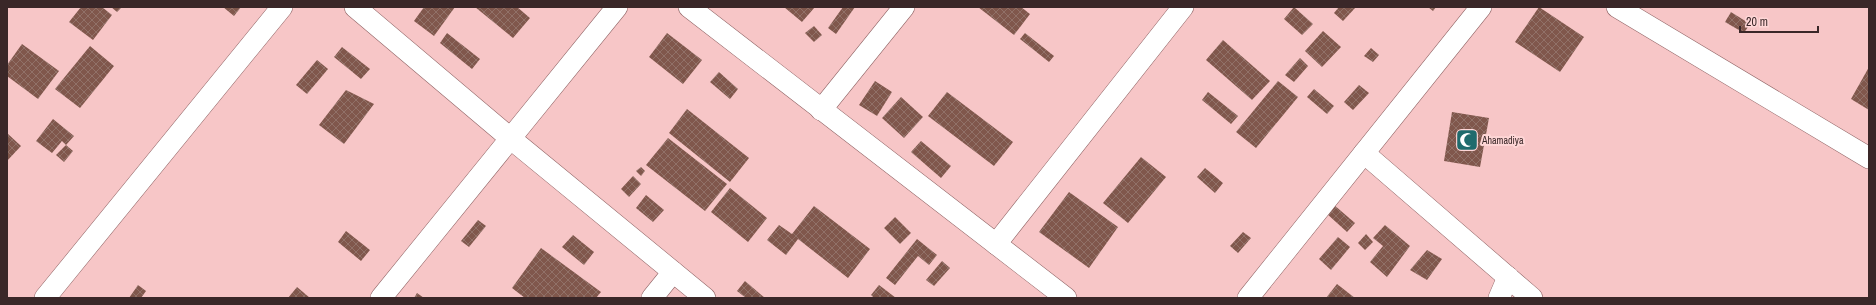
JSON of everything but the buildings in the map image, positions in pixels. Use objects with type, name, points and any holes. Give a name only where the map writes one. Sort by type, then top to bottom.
[{"type":"street","points":[[45,298],[282,7]]},
{"type":"street","points":[[355,7],[510,138],[705,298]]},
{"type":"street","points":[[381,298],[617,7]]},
{"type":"street","points":[[689,7],[1066,298]]},
{"type":"street","points":[[821,110],[904,7]]},
{"type":"street","points":[[996,244],[1184,7]]},
{"type":"street","points":[[1248,298],[1481,7]]},
{"type":"street","points":[[1617,7],[1869,158]]},
{"type":"street","points":[[1364,153],[1532,298]]},
{"type":"street","points":[[652,298],[673,272]]},
{"type":"street","points":[[1500,298],[1508,277]]},
{"type":"place","name":"Ahamadiya","points":[[1467,140]]}]
